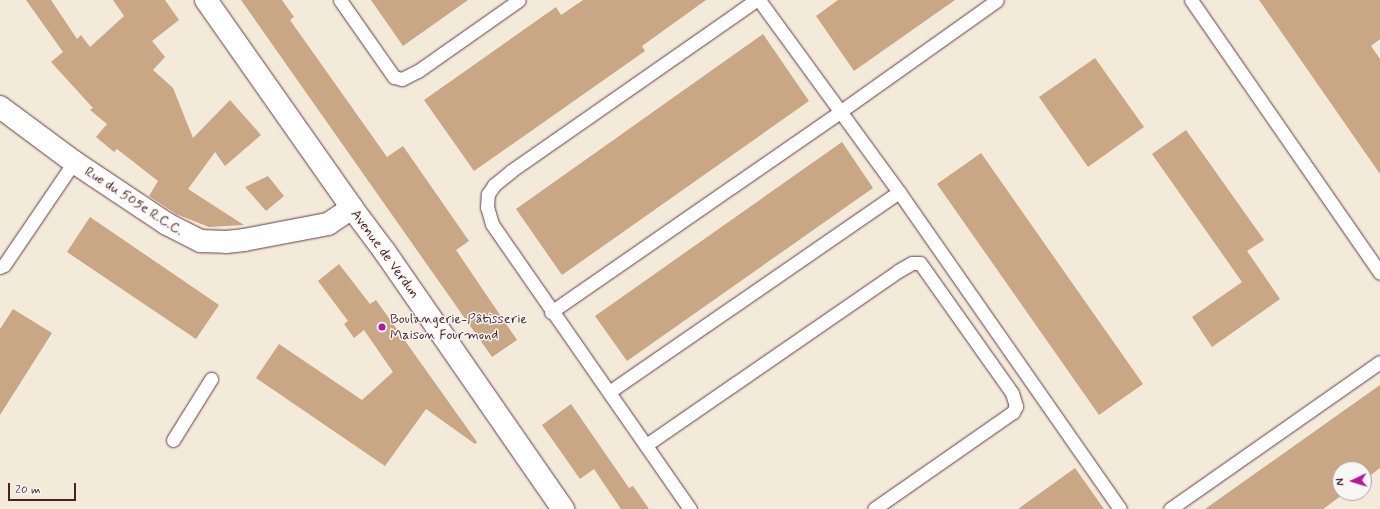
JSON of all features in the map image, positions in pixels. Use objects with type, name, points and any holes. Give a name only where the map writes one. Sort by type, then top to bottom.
[{"type":"main road","name":"Avenue de Verdun","points":[[206,0],[352,208],[385,252],[564,509]]},
{"type":"main road","name":"Rue du 505e R.C.C.","points":[[0,107],[74,162],[167,224],[201,241],[238,241],[328,224],[352,208]]},
{"type":"lane","points":[[340,0],[394,77],[402,79],[418,71],[519,0]]},
{"type":"lane","points":[[690,509],[492,224],[486,207],[488,194],[494,185],[511,171],[757,0],[841,111],[899,192],[1120,509]]},
{"type":"lane","points":[[552,312],[841,111],[997,0]]},
{"type":"lane","points":[[1191,0],[1380,273]]},
{"type":"lane","points":[[0,267],[4,265],[74,162]]},
{"type":"lane","points":[[609,392],[899,192]]},
{"type":"lane","points":[[646,445],[898,271],[912,263],[920,263],[1012,393],[1016,406],[1013,412],[874,509]]},
{"type":"lane","points":[[1170,509],[1380,362]]},
{"type":"lane","points":[[173,440],[211,379]]},
{"type":"building","points":[[26,0],[51,0],[77,39],[81,35],[90,47],[124,16],[113,0],[165,0],[179,20],[152,41],[165,57],[153,70],[173,88],[193,138],[230,100],[261,135],[225,166],[215,152],[188,189],[244,225],[209,227],[176,214],[149,196],[158,181],[117,149],[114,152],[96,137],[107,124],[90,110],[93,108],[51,62],[63,52]]},
{"type":"building","points":[[241,0],[282,0],[294,17],[290,20],[387,157],[403,146],[469,241],[456,250],[517,340],[492,357]]},
{"type":"building","points":[[371,0],[468,0],[403,46]]},
{"type":"building","points":[[583,0],[706,0],[642,46],[645,51],[474,171],[424,100],[556,7],[561,15]]},
{"type":"building","points":[[838,0],[955,0],[854,71],[816,16]]},
{"type":"building","points":[[1259,0],[1380,0],[1380,39],[1371,46],[1380,59],[1380,174]]},
{"type":"building","points":[[763,34],[809,101],[562,275],[516,209]]},
{"type":"building","points":[[1095,58],[1144,127],[1088,167],[1039,97]]},
{"type":"building","points":[[1186,130],[1264,240],[1247,251],[1280,299],[1212,347],[1192,317],[1242,282],[1152,154]]},
{"type":"building","points":[[842,142],[873,188],[627,361],[595,316]]},
{"type":"building","points":[[981,153],[1143,384],[1099,415],[937,184]]},
{"type":"building","points":[[268,176],[284,196],[266,211],[245,187]]},
{"type":"building","points":[[90,217],[219,305],[196,339],[67,252]]},
{"type":"building","points":[[339,264],[370,304],[376,300],[477,442],[475,444],[426,409],[385,466],[256,378],[279,344],[362,400],[393,372],[364,330],[354,338],[344,324],[348,321],[318,281]]},
{"type":"building","points":[[13,309],[52,333],[0,415],[0,329]]},
{"type":"building","points":[[1380,385],[1380,468],[1372,474],[1372,461],[1332,461],[1332,501],[1334,501],[1323,509],[1205,509]]},
{"type":"building","points":[[571,404],[629,488],[633,486],[649,509],[621,509],[594,469],[580,479],[542,425]]},
{"type":"building","points":[[1075,468],[1104,509],[1018,509]]},
{"type":"place","name":"Boulangerie-Pâtisserie Maison Fourmond","points":[[382,327]]}]
